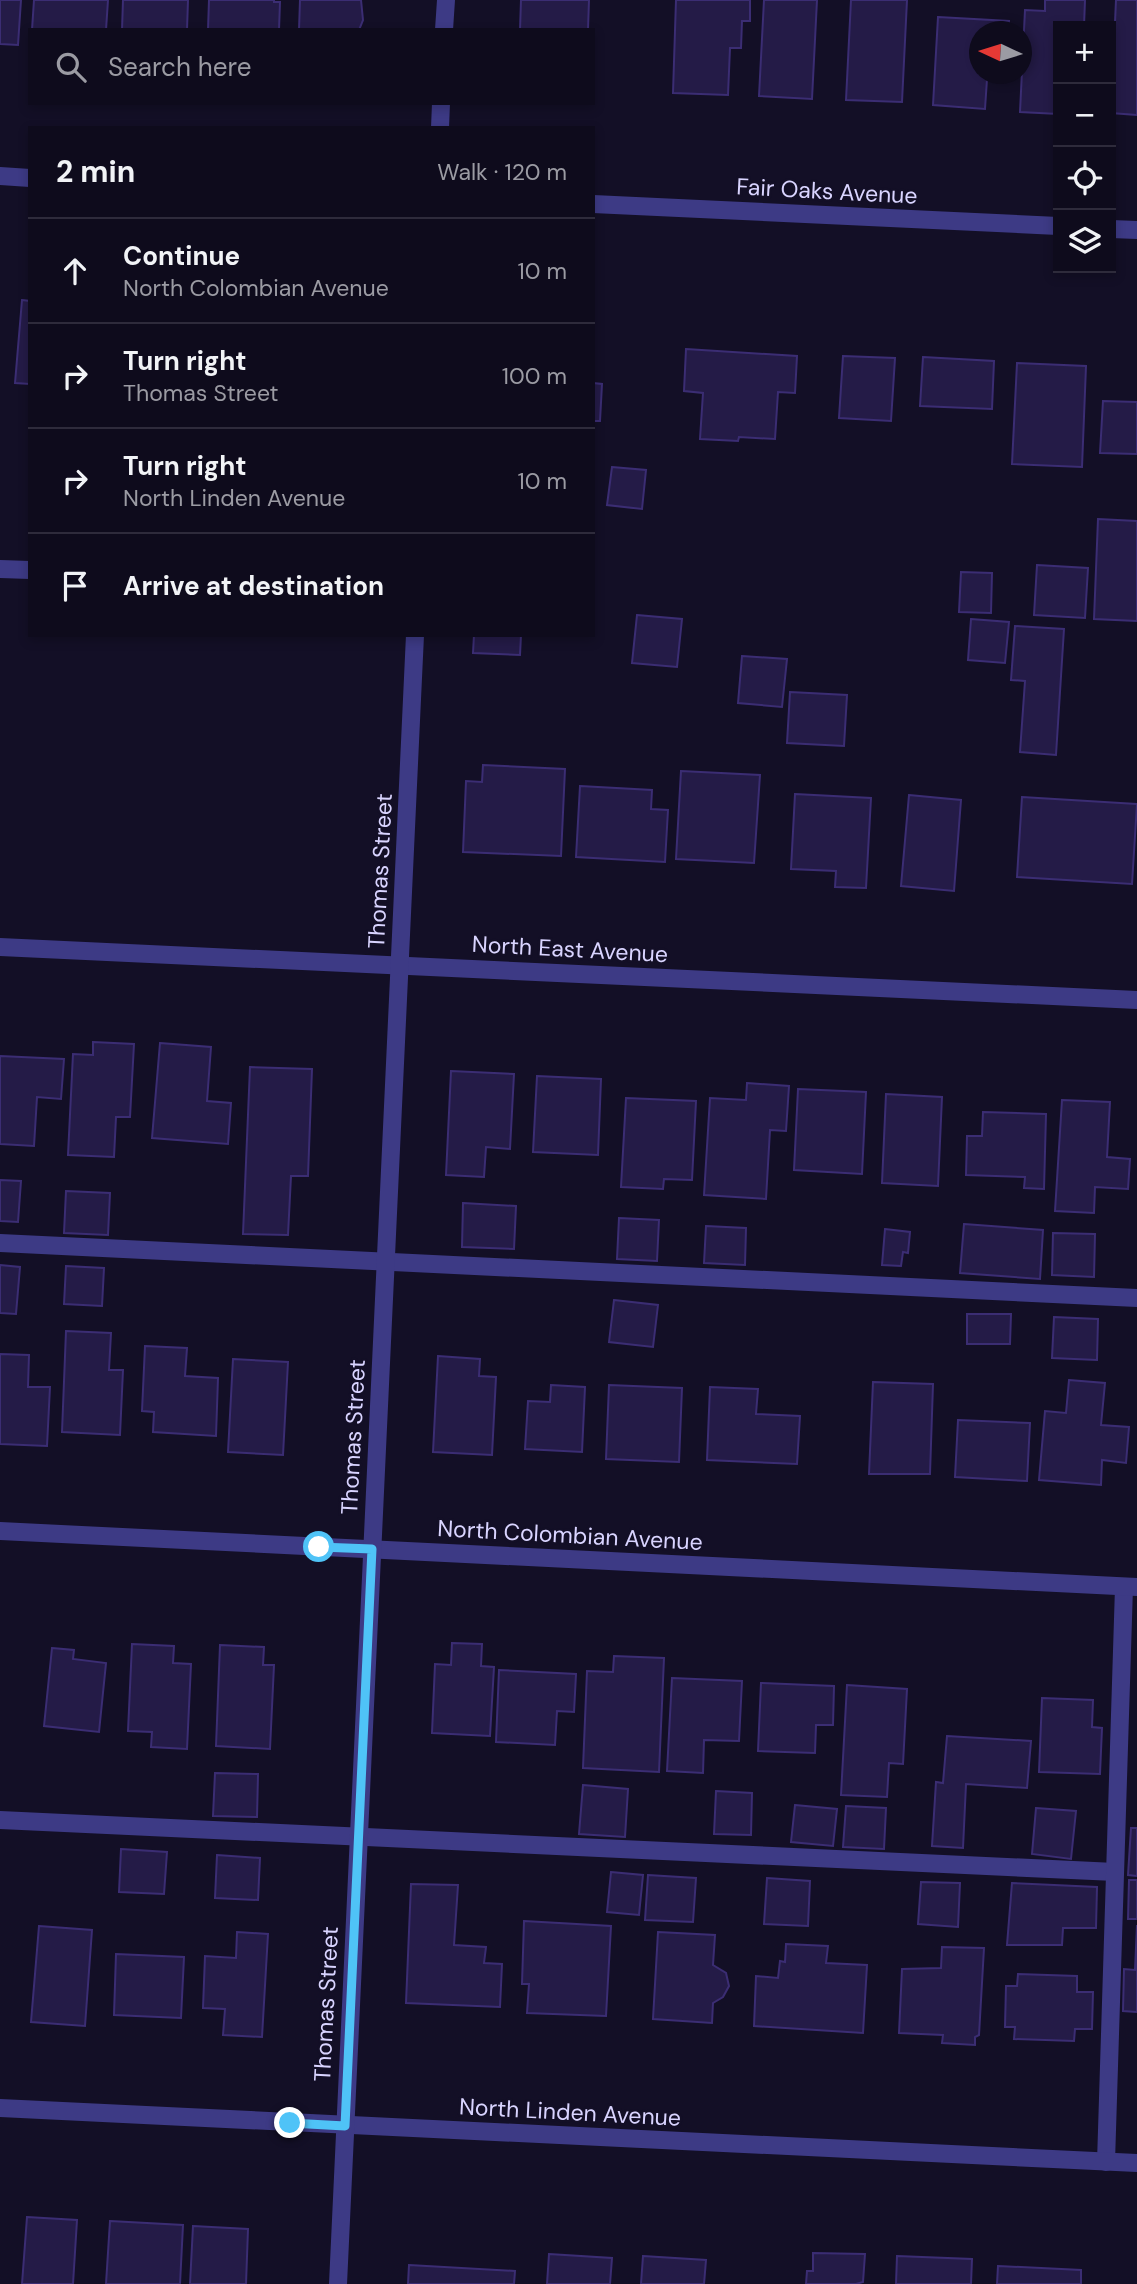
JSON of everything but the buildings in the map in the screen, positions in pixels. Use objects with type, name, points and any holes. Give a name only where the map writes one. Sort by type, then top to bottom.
[{"type":"street","points":[[444,28],[446,0]]},
{"type":"street","points":[[440,126],[441,105]]},
{"type":"street","points":[[0,176],[28,177]]},
{"type":"street","name":"Fair Oaks Avenue","points":[[595,204],[1053,226]]},
{"type":"street","points":[[1116,229],[1137,230]]},
{"type":"street","points":[[0,569],[28,570]]},
{"type":"street","name":"Thomas Street","points":[[338,2284],[415,637]]},
{"type":"street","name":"North East Avenue","points":[[0,947],[1137,1000]]},
{"type":"street","points":[[0,1243],[1137,1298]]},
{"type":"street","name":"North Colombian Avenue","points":[[0,1531],[1130,1587]]},
{"type":"street","points":[[1106,2162],[1115,1872],[1130,1587]]},
{"type":"street","points":[[0,1820],[1115,1872]]},
{"type":"street","name":"North Linden Avenue","points":[[0,2108],[1137,2164]]},
{"type":"route","points":[[290,2123],[345,2126],[372,1549],[319,1547]]}]
